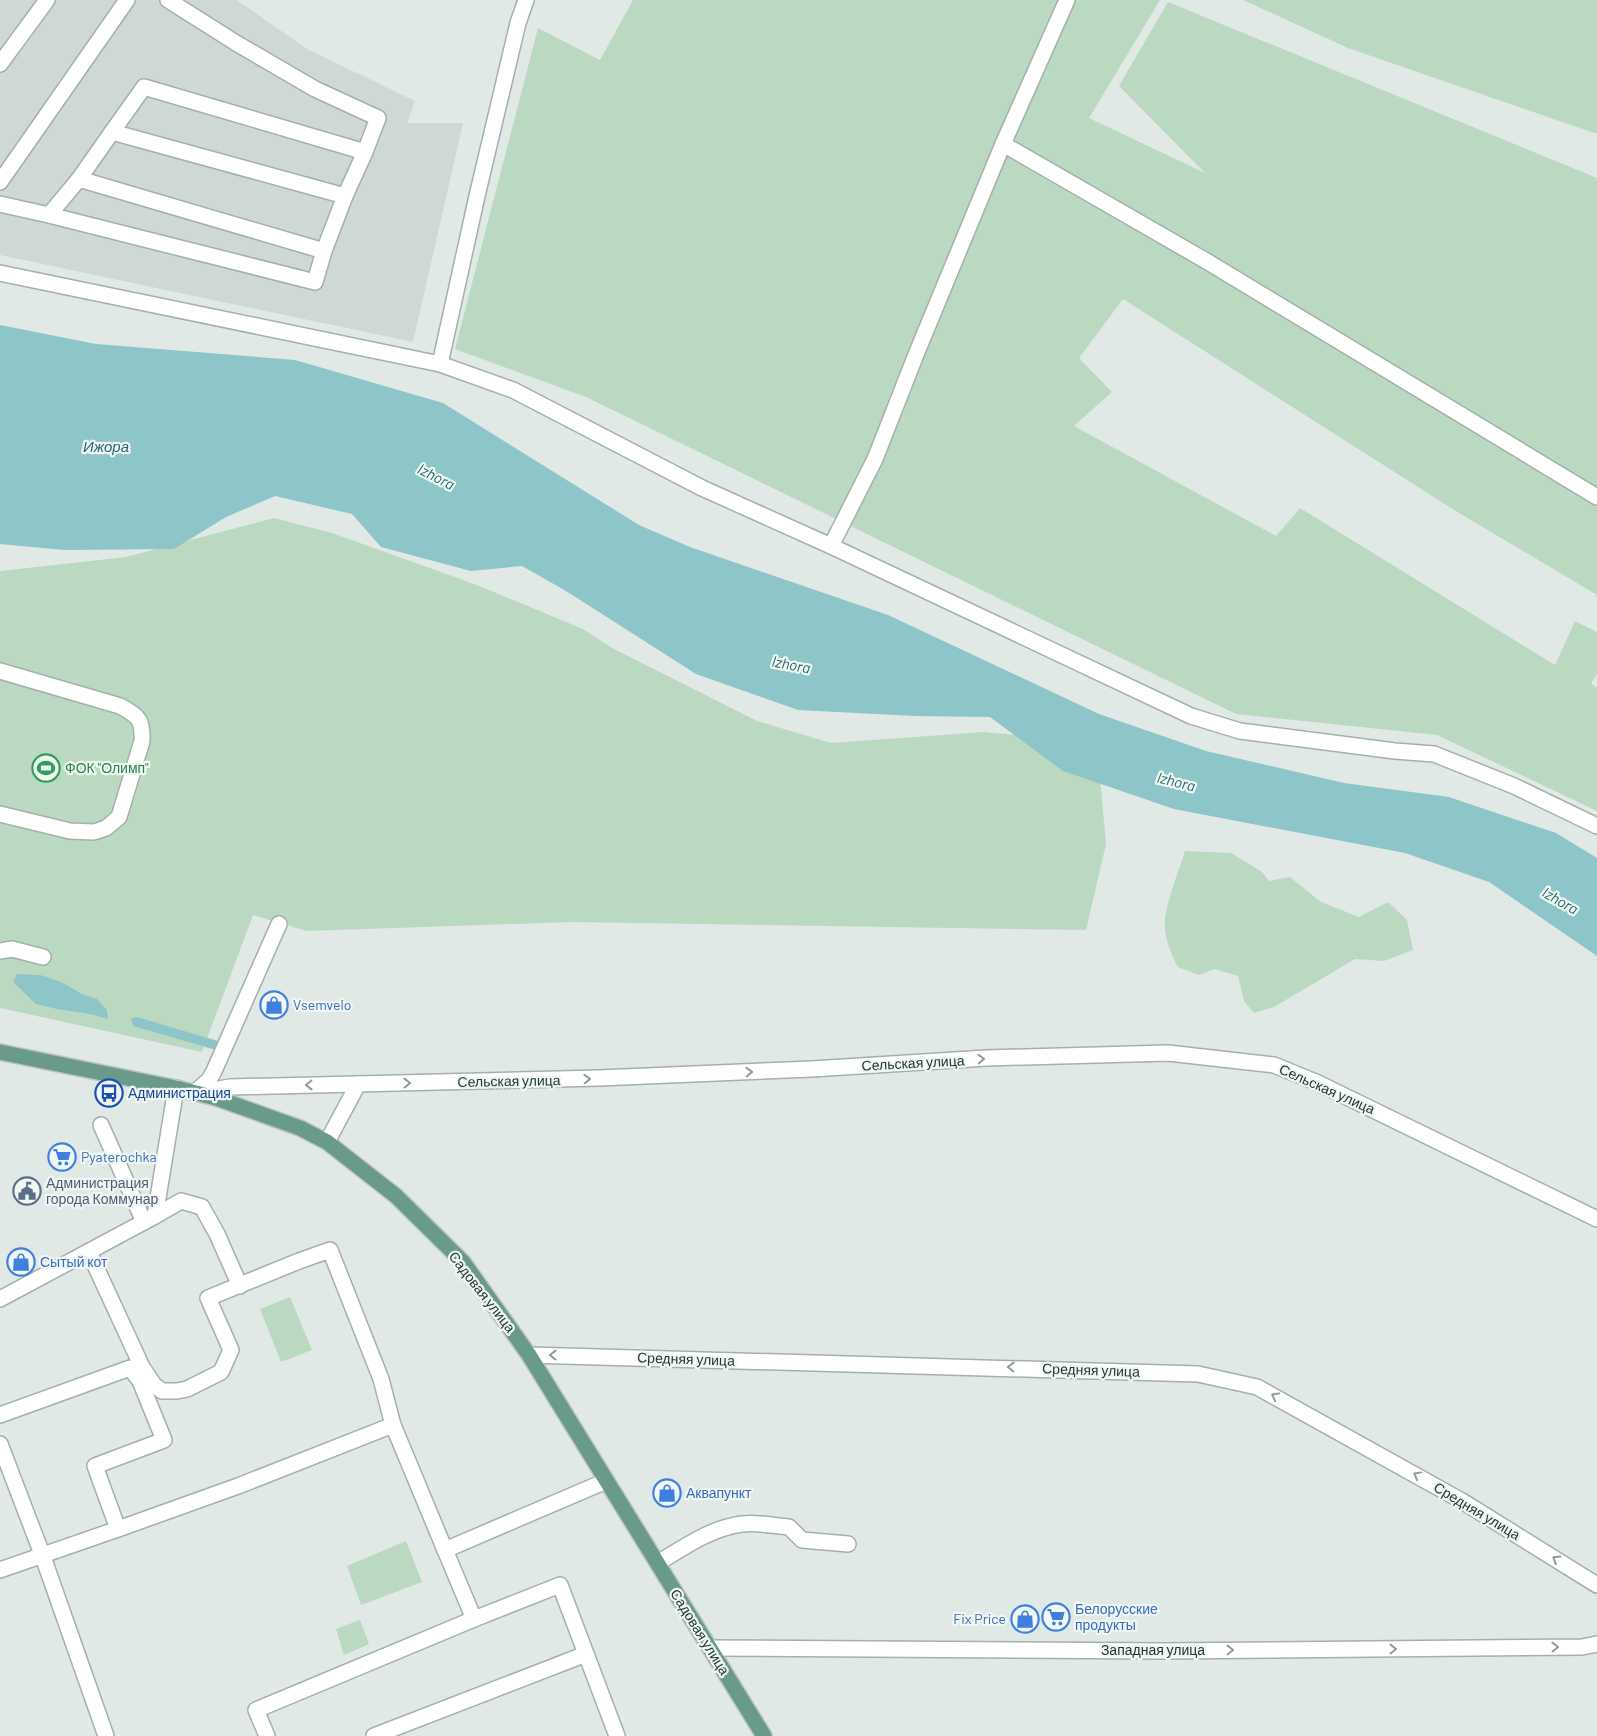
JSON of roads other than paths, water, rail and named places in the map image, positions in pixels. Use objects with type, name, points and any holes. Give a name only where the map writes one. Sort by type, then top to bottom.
[{"type":"main road","name":"Садовая улица","points":[[0,1052],[216,1098],[300,1128],[328,1142],[396,1196],[463,1262],[529,1355],[764,1736]]},
{"type":"street","points":[[0,64],[47,0]]},
{"type":"street","points":[[0,182],[127,0]]},
{"type":"street","points":[[0,204],[48,214],[315,282],[324,251],[345,196],[378,118],[315,89],[236,43],[168,0]]},
{"type":"street","points":[[440,364],[477,196],[518,23],[526,0]]},
{"type":"street","points":[[831,546],[875,459],[1003,144],[1067,0]]},
{"type":"street","points":[[48,214],[78,179],[144,87],[365,152]]},
{"type":"street","points":[[112,132],[345,196]]},
{"type":"street","points":[[1003,144],[1208,262],[1597,497]]},
{"type":"street","points":[[78,179],[324,251]]},
{"type":"street","points":[[0,273],[440,364],[513,390],[702,488],[831,546],[1191,716],[1240,731],[1395,751],[1434,754],[1514,786],[1597,826]]},
{"type":"street","points":[[0,671],[120,706],[134,713],[140,720],[143,728],[142,741],[119,817],[106,828],[94,832],[70,831],[0,814]]},
{"type":"street","points":[[194,1093],[209,1080],[214,1071],[279,924]]},
{"type":"street","points":[[0,951],[12,948],[42,957]]},
{"type":"street","name":"Сельская улица","points":[[194,1093],[230,1087],[599,1078],[812,1069],[986,1058],[1168,1053],[1274,1065],[1318,1083],[1597,1219]]},
{"type":"street","points":[[328,1142],[358,1084]]},
{"type":"street","points":[[150,1219],[176,1088]]},
{"type":"street","points":[[101,1126],[150,1219]]},
{"type":"street","points":[[0,1299],[181,1201],[202,1207],[217,1234],[240,1286]]},
{"type":"street","points":[[89,1252],[142,1367],[154,1385],[162,1391],[176,1391],[187,1389],[221,1372],[230,1350],[208,1298],[330,1250],[381,1378],[393,1425],[474,1619]]},
{"type":"street","name":"Средняя улица","points":[[529,1355],[1198,1374],[1257,1386],[1462,1501],[1597,1585]]},
{"type":"street","points":[[0,1415],[130,1368],[140,1381],[164,1440],[95,1466],[118,1529]]},
{"type":"street","points":[[0,1570],[238,1486],[393,1425]]},
{"type":"street","points":[[0,1444],[42,1554],[106,1736]]},
{"type":"street","points":[[445,1550],[606,1481]]},
{"type":"street","points":[[658,1563],[681,1548],[721,1529],[744,1524],[789,1527],[802,1540],[848,1544]]},
{"type":"street","points":[[267,1736],[256,1710],[560,1585],[617,1736]]},
{"type":"street","name":"Западная улица","points":[[710,1648],[1164,1651],[1582,1647],[1597,1644]]},
{"type":"street","points":[[374,1736],[586,1654]]},
{"type":"water","name":"Ижора","points":[[0,325],[96,344],[295,360],[443,403],[639,525],[690,547],[888,615],[1099,714],[1206,751],[1344,783],[1449,797],[1556,833],[1597,858],[1597,956],[1489,882],[1405,853],[1174,809],[1063,771],[990,717],[915,716],[798,710],[696,674],[566,591],[522,566],[471,571],[381,547],[352,514],[275,496],[226,517],[174,549],[64,550],[0,544]]},
{"type":"water","points":[[17,974],[40,975],[61,982],[84,995],[97,999],[107,1010],[108,1019],[36,1004],[13,982]]},
{"type":"water","points":[[137,1017],[218,1041],[219,1045],[216,1050],[133,1026],[131,1018]]},
{"type":"place","name":"ФОК \"Олимп\"","points":[[46,768]]},
{"type":"place","name":"Vsemvelo","points":[[274,1005]]},
{"type":"place","name":"Администрация","points":[[109,1093]]},
{"type":"place","name":"Pyaterochka","points":[[62,1157]]},
{"type":"place","name":"Администрация города Коммунар","points":[[27,1191]]},
{"type":"place","name":"Сытый кот","points":[[21,1262]]},
{"type":"place","name":"Аквапункт","points":[[667,1493]]},
{"type":"place","name":"Белорусские продукты","points":[[1056,1617]]},
{"type":"place","name":"Fix Price","points":[[1025,1619]]},
{"type":"water label","name":"Izhora","points":[[436,477]]},
{"type":"water label","name":"Izhora","points":[[791,665]]},
{"type":"water label","name":"Izhora","points":[[1176,782]]},
{"type":"water label","name":"Izhora","points":[[1560,901]]}]
